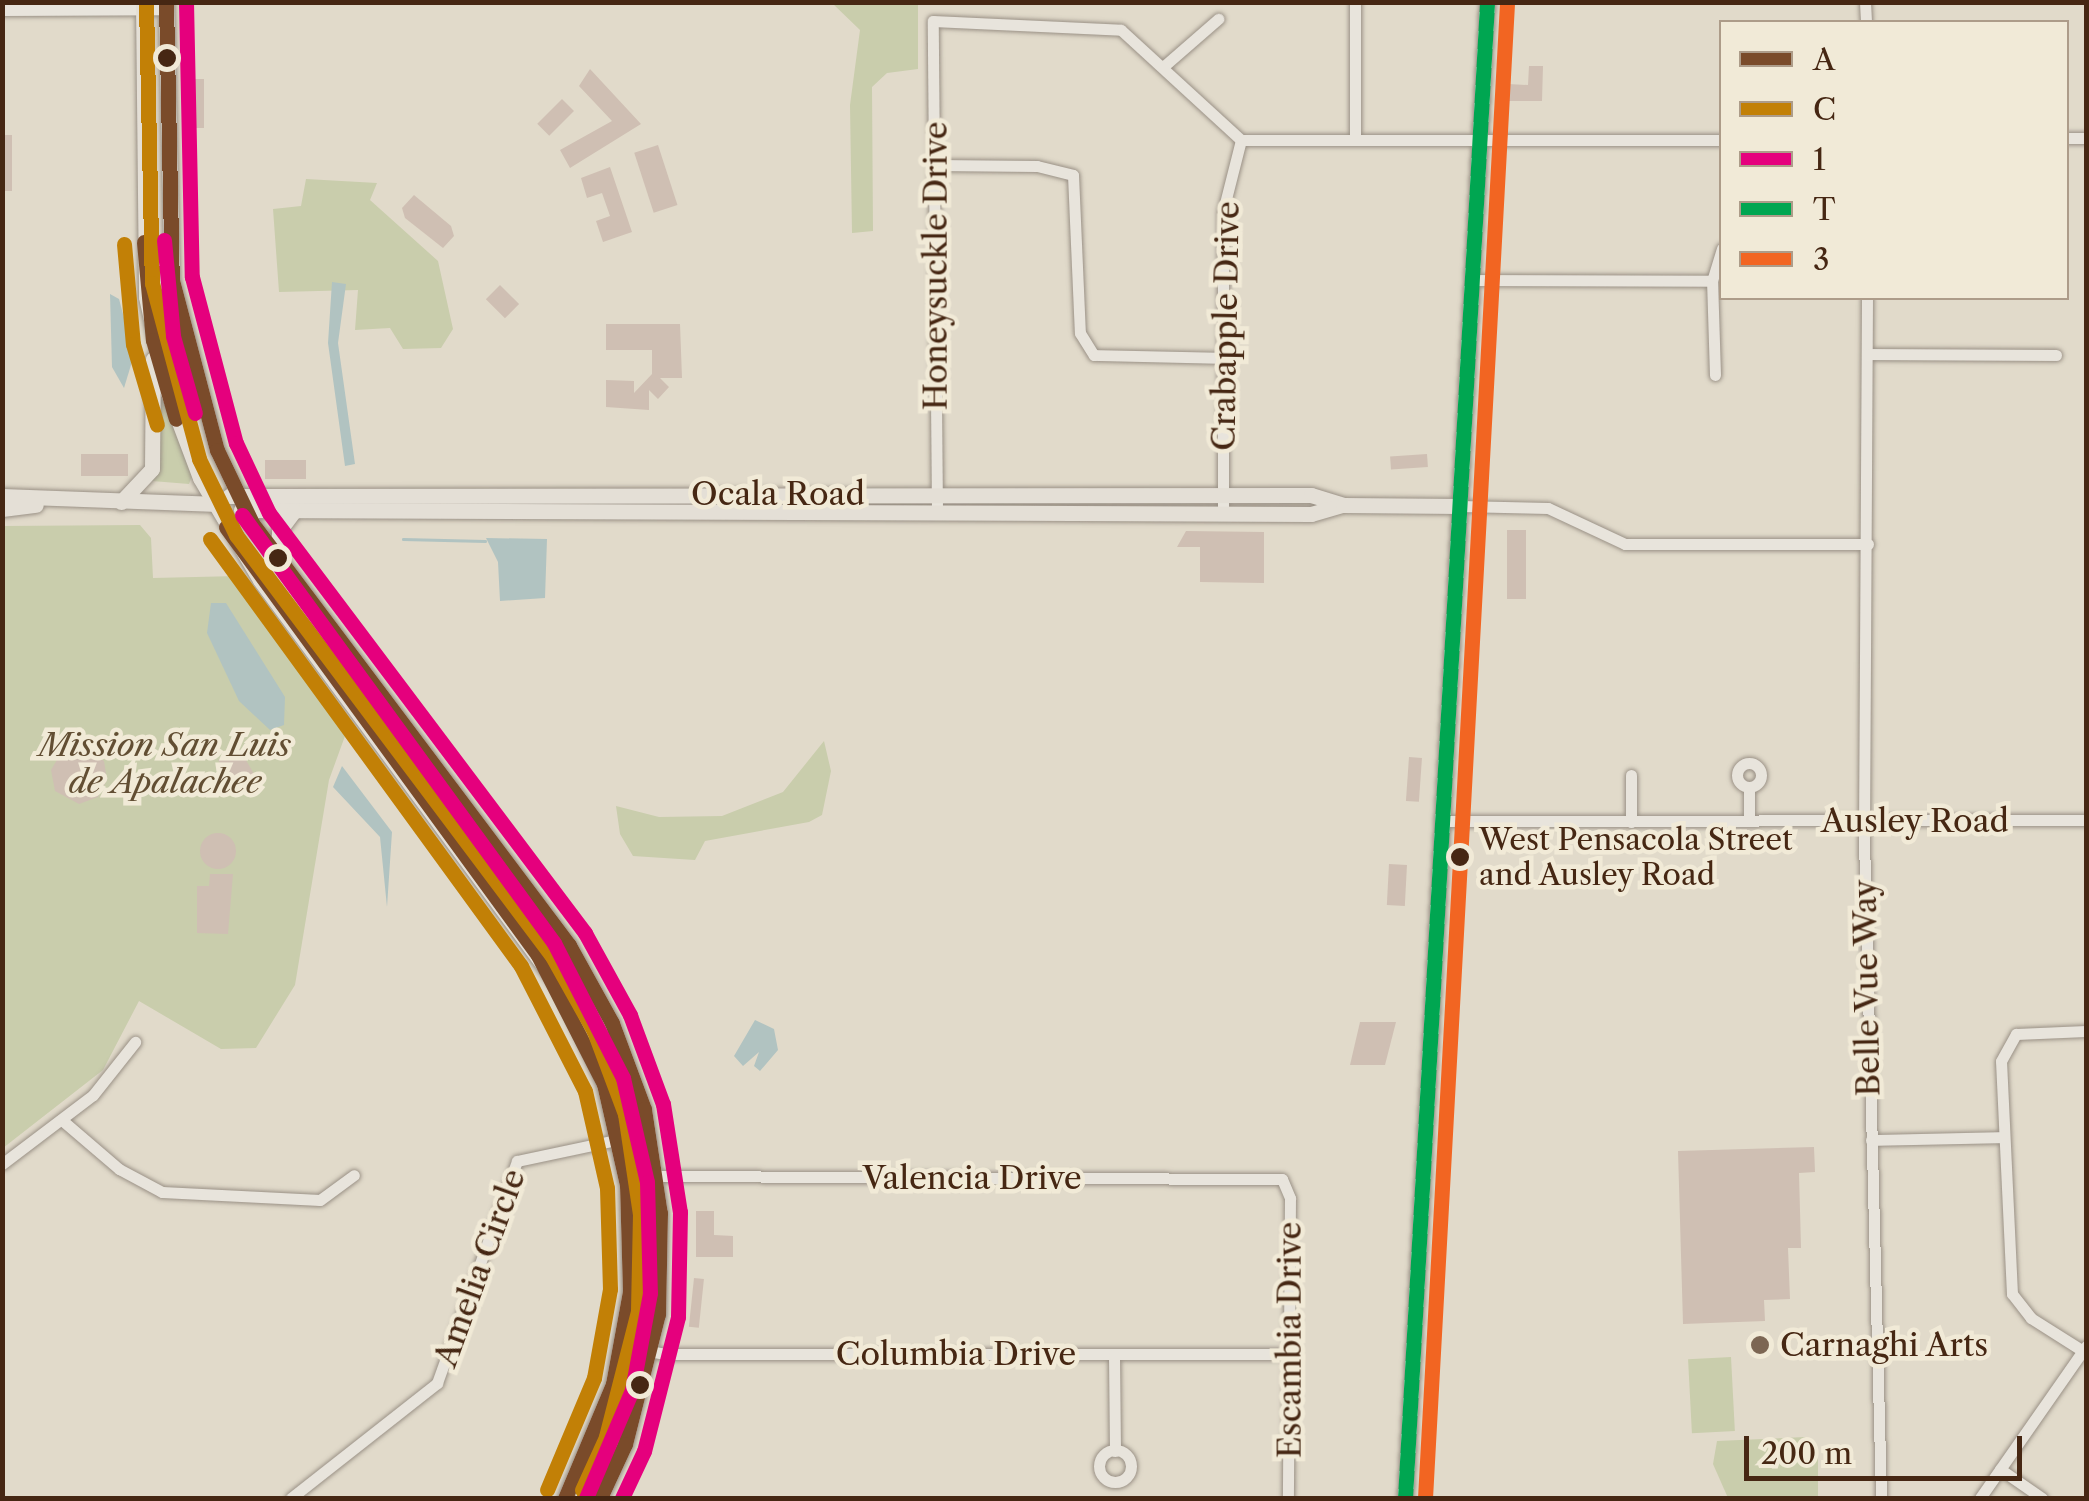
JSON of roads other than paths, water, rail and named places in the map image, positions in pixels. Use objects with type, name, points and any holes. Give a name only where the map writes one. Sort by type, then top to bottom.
[{"type":"main road","points":[[1404,1498],[1487,2]]},
{"type":"main road","points":[[166,5],[170,258],[196,390],[236,493],[278,556],[536,901],[604,1008],[649,1133],[657,1176],[662,1259],[651,1352],[600,1498]]},
{"type":"main road","points":[[120,502],[152,470],[153,340],[144,260],[143,6]]},
{"type":"main road","points":[[144,175],[168,174]]},
{"type":"main road","points":[[144,260],[170,258]]},
{"type":"main road","points":[[153,340],[213,503],[349,701],[512,917],[564,994],[619,1138],[632,1243],[622,1346],[580,1471],[564,1498]]},
{"type":"main road","name":"Ocala Road","points":[[213,503],[236,493],[938,494],[1310,495],[1343,505]]},
{"type":"main road","name":"Ocala Road","points":[[8,502],[213,503],[245,510],[1224,514],[1311,514],[1343,505],[1460,506]]},
{"type":"main road","points":[[278,556],[279,531],[294,510]]},
{"type":"main road","points":[[349,701],[373,682]]},
{"type":"main road","points":[[512,917],[536,901]]},
{"type":"main road","points":[[564,994],[589,1009],[604,1008]]},
{"type":"main road","points":[[580,1471],[584,1498]]},
{"type":"street","points":[[1355,2],[1355,134]]},
{"type":"street","points":[[2,10],[166,5]]},
{"type":"street","name":"Honeysuckle Drive","points":[[937,511],[934,20],[1110,26],[1164,66]]},
{"type":"street","points":[[1218,20],[1164,66],[1240,140],[1355,134],[1719,140]]},
{"type":"street","name":"Crabapple Drive","points":[[1224,514],[1223,211],[1240,140]]},
{"type":"street","points":[[935,165],[1037,166],[1073,175],[1080,333],[1090,351],[1108,359],[1223,358]]},
{"type":"street","points":[[1715,375],[1712,281],[1719,258]]},
{"type":"street","points":[[1472,280],[1712,281]]},
{"type":"street","name":"Belle Vue Way","points":[[1866,300],[1866,821],[1870,1140],[1881,1498]]},
{"type":"street","points":[[1867,354],[2056,355]]},
{"type":"street","points":[[367,510],[369,493]]},
{"type":"street","points":[[1460,506],[1548,508],[1626,544],[1868,544]]},
{"type":"street","points":[[1631,776],[1631,822]]},
{"type":"street","points":[[1749,786],[1749,821]]},
{"type":"street","name":"Ausley Road","points":[[1443,820],[2086,820]]},
{"type":"street","points":[[1980,1498],[2085,1348],[2031,1318],[2012,1294],[2003,1137],[2004,1046],[2026,1031],[2086,1031]]},
{"type":"street","points":[[2,1164],[62,1120],[135,1042]]},
{"type":"street","points":[[62,1120],[116,1167],[162,1192],[320,1200],[354,1175]]},
{"type":"street","name":"Amelia Circle","points":[[291,1498],[437,1383],[517,1161],[649,1133]]},
{"type":"street","points":[[1870,1140],[2003,1137]]},
{"type":"street","name":"Valencia Drive","points":[[657,1176],[1286,1182]]},
{"type":"street","name":"Escambia Drive","points":[[1286,1182],[1288,1498]]},
{"type":"street","name":"Columbia Drive","points":[[622,1346],[651,1352],[1290,1354]]},
{"type":"street","points":[[1114,1354],[1115,1451]]},
{"type":"street","points":[[2000,1469],[2042,1498]]},
{"type":"waterway","points":[[403,539],[485,541]]},
{"type":"place","name":"West Pensacola Street and Ausley Road","points":[[1460,857]]},
{"type":"place","name":"Carnaghi Arts","points":[[1760,1345]]},
{"type":"park label","name":"Mission San Luis de Apalachee","points":[[165,764]]}]
